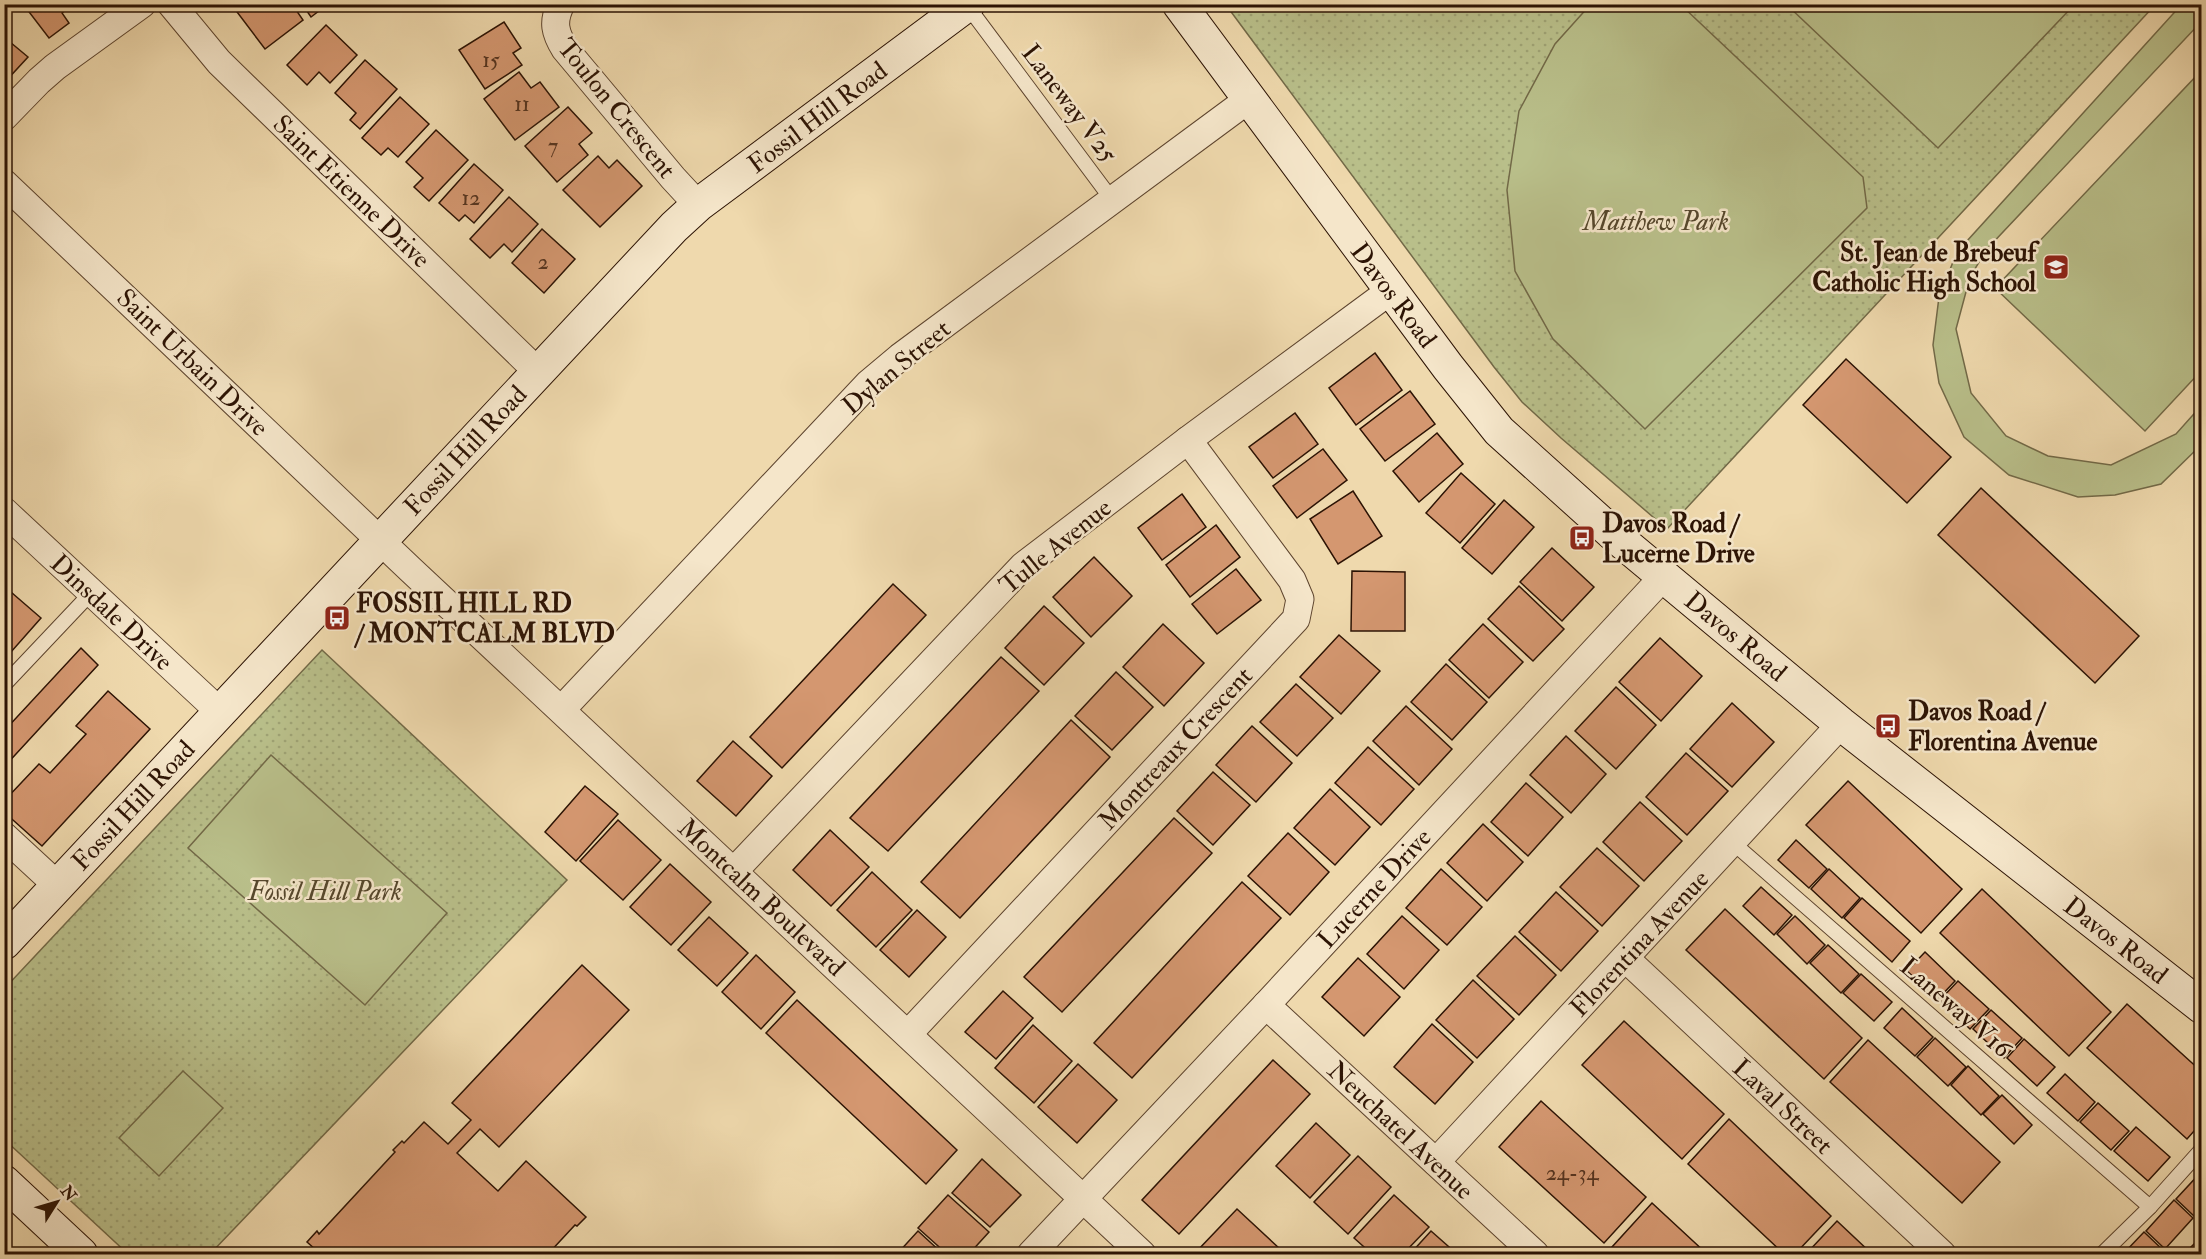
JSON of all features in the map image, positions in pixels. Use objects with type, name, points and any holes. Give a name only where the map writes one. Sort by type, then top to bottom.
[{"type":"street","points":[[4,117],[39,81],[142,4]]},
{"type":"street","name":"Saint Etienne Drive","points":[[171,4],[219,62],[538,372]]},
{"type":"street","name":"Toulon Crescent","points":[[561,4],[555,16],[556,34],[565,49],[698,205]]},
{"type":"street","name":"Davos Road","points":[[1179,4],[1390,291],[1466,392],[1499,431],[1664,576],[1841,724],[2202,1007]]},
{"type":"street","name":"Fossil Hill Road","points":[[4,942],[674,227],[698,205],[967,5]]},
{"type":"street","name":"Dylan Street","points":[[562,709],[869,383],[900,357],[1249,99]]},
{"type":"street","name":"Saint Urbain Drive","points":[[4,183],[381,541]]},
{"type":"street","name":"Tulle Avenue","points":[[735,871],[1023,566],[1188,440],[1390,291]]},
{"type":"street","name":"Montreaux Crescent","points":[[908,1034],[1296,619],[1300,599],[1292,580],[1188,440]]},
{"type":"street","name":"Dinsdale Drive","points":[[4,511],[220,712]]},
{"type":"street","name":"Montcalm Boulevard","points":[[381,541],[1142,1254]]},
{"type":"street","name":"Lucerne Drive","points":[[1031,1254],[1266,1005],[1664,576]]},
{"type":"street","name":"Florentina Avenue","points":[[1436,1162],[1841,724]]},
{"type":"street","points":[[4,837],[57,885]]},
{"type":"street","name":"Laval Street","points":[[1625,958],[1941,1254]]},
{"type":"street","name":"Neuchatel Avenue","points":[[1266,1005],[1534,1254]]},
{"type":"street","points":[[4,1182],[69,1251]]},
{"type":"lane","name":"Laneway V25","points":[[967,5],[1113,201]]},
{"type":"lane","points":[[4,685],[91,593]]},
{"type":"lane","name":"Laneway V16","points":[[1732,842],[2150,1207]]},
{"type":"lane","points":[[2102,1254],[2150,1207],[2202,1149]]},
{"type":"green space","points":[[2182,4],[2201,5],[2201,22],[1987,249],[1970,277],[1956,329],[1971,393],[2006,436],[2048,456],[2111,465],[2176,434],[2201,406],[2201,445],[2161,484],[2115,495],[2078,497],[2009,475],[1964,437],[1939,383],[1933,345],[1939,297],[1957,252]]},
{"type":"green space","name":"Matthew Park","points":[[1226,5],[2155,5],[1667,529],[1522,402]]},
{"type":"green space","points":[[1590,5],[1681,5],[1863,177],[1867,208],[1645,429],[1553,339],[1515,271],[1507,190],[1519,111],[1555,44]]},
{"type":"green space","points":[[1787,5],[2074,5],[1938,148]]},
{"type":"green space","points":[[2201,71],[2201,371],[2145,431],[1995,288]]},
{"type":"green space","name":"Fossil Hill Park","points":[[322,650],[567,880],[210,1254],[128,1254],[5,1140],[4,989]]},
{"type":"green space","points":[[271,755],[447,913],[365,1005],[188,848]]},
{"type":"green space","points":[[183,1071],[223,1108],[159,1176],[119,1138]]},
{"type":"building","points":[[23,4],[74,4],[62,13],[69,23],[49,38]]},
{"type":"building","points":[[231,4],[292,4],[303,20],[265,49]]},
{"type":"building","points":[[302,4],[328,4],[311,17]]},
{"type":"building","points":[[504,22],[521,48],[513,53],[522,65],[485,89],[459,50]]},
{"type":"building","points":[[326,25],[357,55],[330,83],[319,72],[307,85],[287,65]]},
{"type":"building","points":[[4,37],[28,57],[4,83]]},
{"type":"building","points":[[365,60],[397,89],[360,129],[350,120],[356,113],[335,93]]},
{"type":"building","points":[[519,72],[531,88],[540,82],[559,107],[515,140],[484,99]]},
{"type":"building","points":[[400,97],[429,124],[398,157],[388,148],[381,155],[362,138]]},
{"type":"building","points":[[568,107],[592,133],[579,144],[588,155],[557,182],[525,146]]},
{"type":"building","points":[[436,130],[468,160],[429,201],[414,187],[423,178],[406,162]]},
{"type":"building","points":[[598,156],[609,168],[617,160],[642,186],[600,227],[563,190]]},
{"type":"building","points":[[474,164],[503,190],[474,223],[465,215],[459,221],[439,203]]},
{"type":"building","points":[[509,197],[538,224],[512,252],[504,244],[490,258],[470,239]]},
{"type":"building","points":[[542,229],[575,259],[544,293],[512,263]]},
{"type":"building","points":[[1375,353],[1402,390],[1356,425],[1329,388]]},
{"type":"building","points":[[1846,359],[1951,457],[1907,503],[1803,405]]},
{"type":"building","points":[[1410,391],[1435,424],[1385,461],[1360,429]]},
{"type":"building","points":[[1295,413],[1318,444],[1273,478],[1249,447]]},
{"type":"building","points":[[1437,433],[1463,464],[1419,502],[1393,471]]},
{"type":"building","points":[[1323,449],[1347,480],[1297,518],[1273,486]]},
{"type":"building","points":[[1461,473],[1495,504],[1460,543],[1426,513]]},
{"type":"building","points":[[1981,488],[2139,636],[2095,683],[1938,535]]},
{"type":"building","points":[[1353,491],[1382,536],[1338,564],[1310,519]]},
{"type":"building","points":[[1182,494],[1206,527],[1162,560],[1138,528]]},
{"type":"building","points":[[1504,500],[1534,527],[1492,574],[1462,548]]},
{"type":"building","points":[[1216,525],[1240,557],[1190,597],[1166,565]]},
{"type":"building","points":[[1552,548],[1594,587],[1562,621],[1520,582]]},
{"type":"building","points":[[1094,557],[1132,596],[1091,637],[1053,597]]},
{"type":"building","points":[[1236,569],[1261,600],[1217,634],[1192,604]]},
{"type":"building","points":[[1352,571],[1405,572],[1405,631],[1351,631]]},
{"type":"building","points":[[893,584],[926,615],[782,768],[750,737]]},
{"type":"building","points":[[4,586],[41,618],[11,652],[4,646]]},
{"type":"building","points":[[1519,586],[1564,629],[1533,661],[1488,619]]},
{"type":"building","points":[[1044,606],[1084,643],[1044,685],[1005,648]]},
{"type":"building","points":[[1163,624],[1204,663],[1164,706],[1123,667]]},
{"type":"building","points":[[1483,624],[1523,662],[1489,698],[1449,660]]},
{"type":"building","points":[[1339,635],[1380,671],[1341,714],[1300,677]]},
{"type":"building","points":[[1660,638],[1702,676],[1661,721],[1619,682]]},
{"type":"building","points":[[81,648],[98,665],[4,767],[4,731]]},
{"type":"building","points":[[1001,657],[1039,691],[888,851],[850,818]]},
{"type":"building","points":[[1446,664],[1487,702],[1452,740],[1411,702]]},
{"type":"building","points":[[1116,672],[1153,707],[1112,750],[1075,716]]},
{"type":"building","points":[[1296,684],[1333,718],[1297,756],[1260,722]]},
{"type":"building","points":[[1616,687],[1656,725],[1616,769],[1575,731]]},
{"type":"building","points":[[108,691],[150,729],[42,846],[4,812],[4,801],[39,764],[50,773],[86,734],[76,726]]},
{"type":"building","points":[[1732,703],[1774,742],[1732,787],[1690,749]]},
{"type":"building","points":[[1406,706],[1452,749],[1419,785],[1373,741]]},
{"type":"building","points":[[1071,720],[1110,757],[960,918],[921,882]]},
{"type":"building","points":[[1252,726],[1292,763],[1256,802],[1216,765]]},
{"type":"building","points":[[1566,736],[1606,774],[1571,813],[1530,775]]},
{"type":"building","points":[[733,741],[772,776],[736,816],[697,781]]},
{"type":"building","points":[[1368,747],[1414,789],[1381,825],[1335,783]]},
{"type":"building","points":[[1686,753],[1728,791],[1687,835],[1646,797]]},
{"type":"building","points":[[1213,772],[1250,805],[1213,845],[1177,811]]},
{"type":"building","points":[[1848,781],[1962,889],[1921,933],[1806,825]]},
{"type":"building","points":[[1526,783],[1563,817],[1528,856],[1491,822]]},
{"type":"building","points":[[585,786],[618,814],[576,861],[545,832]]},
{"type":"building","points":[[1330,789],[1370,827],[1335,865],[1294,828]]},
{"type":"building","points":[[1640,802],[1682,841],[1644,881],[1603,842]]},
{"type":"building","points":[[1174,818],[1212,853],[1062,1012],[1024,977]]},
{"type":"building","points":[[618,820],[661,860],[623,900],[580,861]]},
{"type":"building","points":[[1483,824],[1523,862],[1487,901],[1447,863]]},
{"type":"building","points":[[830,830],[869,867],[831,906],[793,870]]},
{"type":"building","points":[[1288,833],[1329,872],[1290,915],[1248,876]]},
{"type":"building","points":[[1796,840],[1827,869],[1809,888],[1778,860]]},
{"type":"building","points":[[1597,848],[1639,886],[1602,926],[1560,887]]},
{"type":"building","points":[[670,864],[711,902],[671,945],[630,907]]},
{"type":"building","points":[[1441,869],[1482,907],[1447,945],[1406,908]]},
{"type":"building","points":[[1829,869],[1860,898],[1842,918],[1811,889]]},
{"type":"building","points":[[872,872],[912,910],[876,947],[837,910]]},
{"type":"building","points":[[1242,882],[1281,918],[1132,1078],[1094,1043]]},
{"type":"building","points":[[1761,887],[1792,915],[1774,935],[1743,906]]},
{"type":"building","points":[[1982,889],[2111,1012],[2069,1056],[1940,933]]},
{"type":"building","points":[[1556,892],[1598,931],[1561,971],[1519,932]]},
{"type":"building","points":[[1862,898],[1910,941],[1892,962],[1844,918]]},
{"type":"building","points":[[1725,909],[1862,1038],[1824,1079],[1686,950]]},
{"type":"building","points":[[917,910],[946,937],[909,977],[880,950]]},
{"type":"building","points":[[1402,916],[1439,950],[1404,989],[1367,954]]},
{"type":"building","points":[[1795,916],[1825,945],[1807,964],[1777,934]]},
{"type":"building","points":[[709,917],[748,953],[717,986],[678,950]]},
{"type":"building","points":[[1515,936],[1556,975],[1519,1015],[1477,976]]},
{"type":"building","points":[[1828,945],[1859,974],[1841,993],[1810,963]]},
{"type":"building","points":[[1925,952],[1955,981],[1938,999],[1907,971]]},
{"type":"building","points":[[756,955],[795,992],[761,1029],[722,992]]},
{"type":"building","points":[[1358,958],[1400,997],[1364,1036],[1322,997]]},
{"type":"building","points":[[582,965],[629,1010],[499,1147],[480,1129],[457,1153],[498,1191],[526,1161],[586,1217],[577,1226],[575,1225],[548,1254],[312,1254],[316,1250],[307,1242],[317,1231],[319,1234],[395,1152],[393,1150],[402,1141],[404,1143],[424,1122],[448,1144],[471,1120],[452,1103]]},
{"type":"building","points":[[1861,974],[1892,1002],[1874,1021],[1843,993]]},
{"type":"building","points":[[1473,980],[1514,1019],[1477,1058],[1436,1020]]},
{"type":"building","points":[[1958,981],[1989,1009],[1970,1029],[1940,1000]]},
{"type":"building","points":[[1003,991],[1033,1018],[996,1059],[965,1032]]},
{"type":"building","points":[[797,1000],[957,1150],[926,1184],[766,1033]]},
{"type":"building","points":[[2127,1004],[2202,1072],[2202,1122],[2187,1139],[2087,1048]]},
{"type":"building","points":[[1902,1008],[1933,1037],[1915,1056],[1884,1028]]},
{"type":"building","points":[[1991,1010],[2022,1038],[2004,1058],[1973,1029]]},
{"type":"building","points":[[1624,1021],[1724,1114],[1682,1159],[1582,1065]]},
{"type":"building","points":[[1432,1024],[1473,1062],[1435,1104],[1394,1067]]},
{"type":"building","points":[[1033,1025],[1072,1061],[1034,1103],[995,1068]]},
{"type":"building","points":[[1935,1038],[1966,1067],[1948,1086],[1917,1057]]},
{"type":"building","points":[[2024,1039],[2055,1067],[2037,1086],[2007,1058]]},
{"type":"building","points":[[1868,1040],[2000,1162],[1962,1203],[1830,1082]]},
{"type":"building","points":[[1273,1060],[1310,1094],[1179,1234],[1142,1200]]},
{"type":"building","points":[[1078,1064],[1117,1100],[1077,1143],[1038,1107]]},
{"type":"building","points":[[1968,1066],[1999,1096],[1981,1115],[1951,1085]]},
{"type":"building","points":[[2065,1074],[2095,1102],[2078,1121],[2047,1093]]},
{"type":"building","points":[[2002,1095],[2032,1125],[2014,1144],[1983,1114]]},
{"type":"building","points":[[1541,1101],[1646,1197],[1604,1243],[1499,1147]]},
{"type":"building","points":[[2098,1103],[2129,1131],[2111,1150],[2080,1122]]},
{"type":"building","points":[[1729,1119],[1831,1216],[1795,1254],[1784,1254],[1688,1164]]},
{"type":"building","points":[[1316,1123],[1350,1155],[1310,1198],[1276,1166]]},
{"type":"building","points":[[2136,1127],[2170,1157],[2148,1181],[2114,1151]]},
{"type":"building","points":[[1358,1156],[1391,1187],[1348,1234],[1314,1202]]},
{"type":"building","points":[[982,1159],[1021,1195],[990,1227],[952,1193]]},
{"type":"building","points":[[2202,1171],[2202,1210],[2195,1217],[2176,1199]]},
{"type":"building","points":[[948,1195],[989,1232],[969,1254],[947,1254],[918,1228]]},
{"type":"building","points":[[1394,1195],[1429,1227],[1403,1254],[1372,1254],[1354,1238]]},
{"type":"building","points":[[2174,1200],[2193,1218],[2165,1249],[2146,1231]]},
{"type":"building","points":[[1652,1203],[1707,1254],[1620,1254],[1612,1247]]},
{"type":"building","points":[[1237,1209],[1280,1249],[1275,1254],[1201,1254],[1197,1251]]},
{"type":"building","points":[[1837,1221],[1872,1254],[1806,1254]]},
{"type":"building","points":[[918,1231],[943,1254],[897,1254]]},
{"type":"building","points":[[1431,1231],[1457,1254],[1410,1254]]},
{"type":"building","points":[[2144,1232],[2163,1250],[2159,1254],[2123,1254]]},
{"type":"building","points":[[2202,1236],[2202,1254],[2184,1254]]},
{"type":"place","name":"St. Jean de Brebeuf Catholic High School","points":[[2056,267]]},
{"type":"place","name":"Davos Road / Lucerne Drive","points":[[1582,538]]},
{"type":"place","name":"FOSSIL HILL RD / MONTCALM BLVD","points":[[337,618]]},
{"type":"place","name":"Davos Road / Florentina Avenue","points":[[1888,726]]}]
